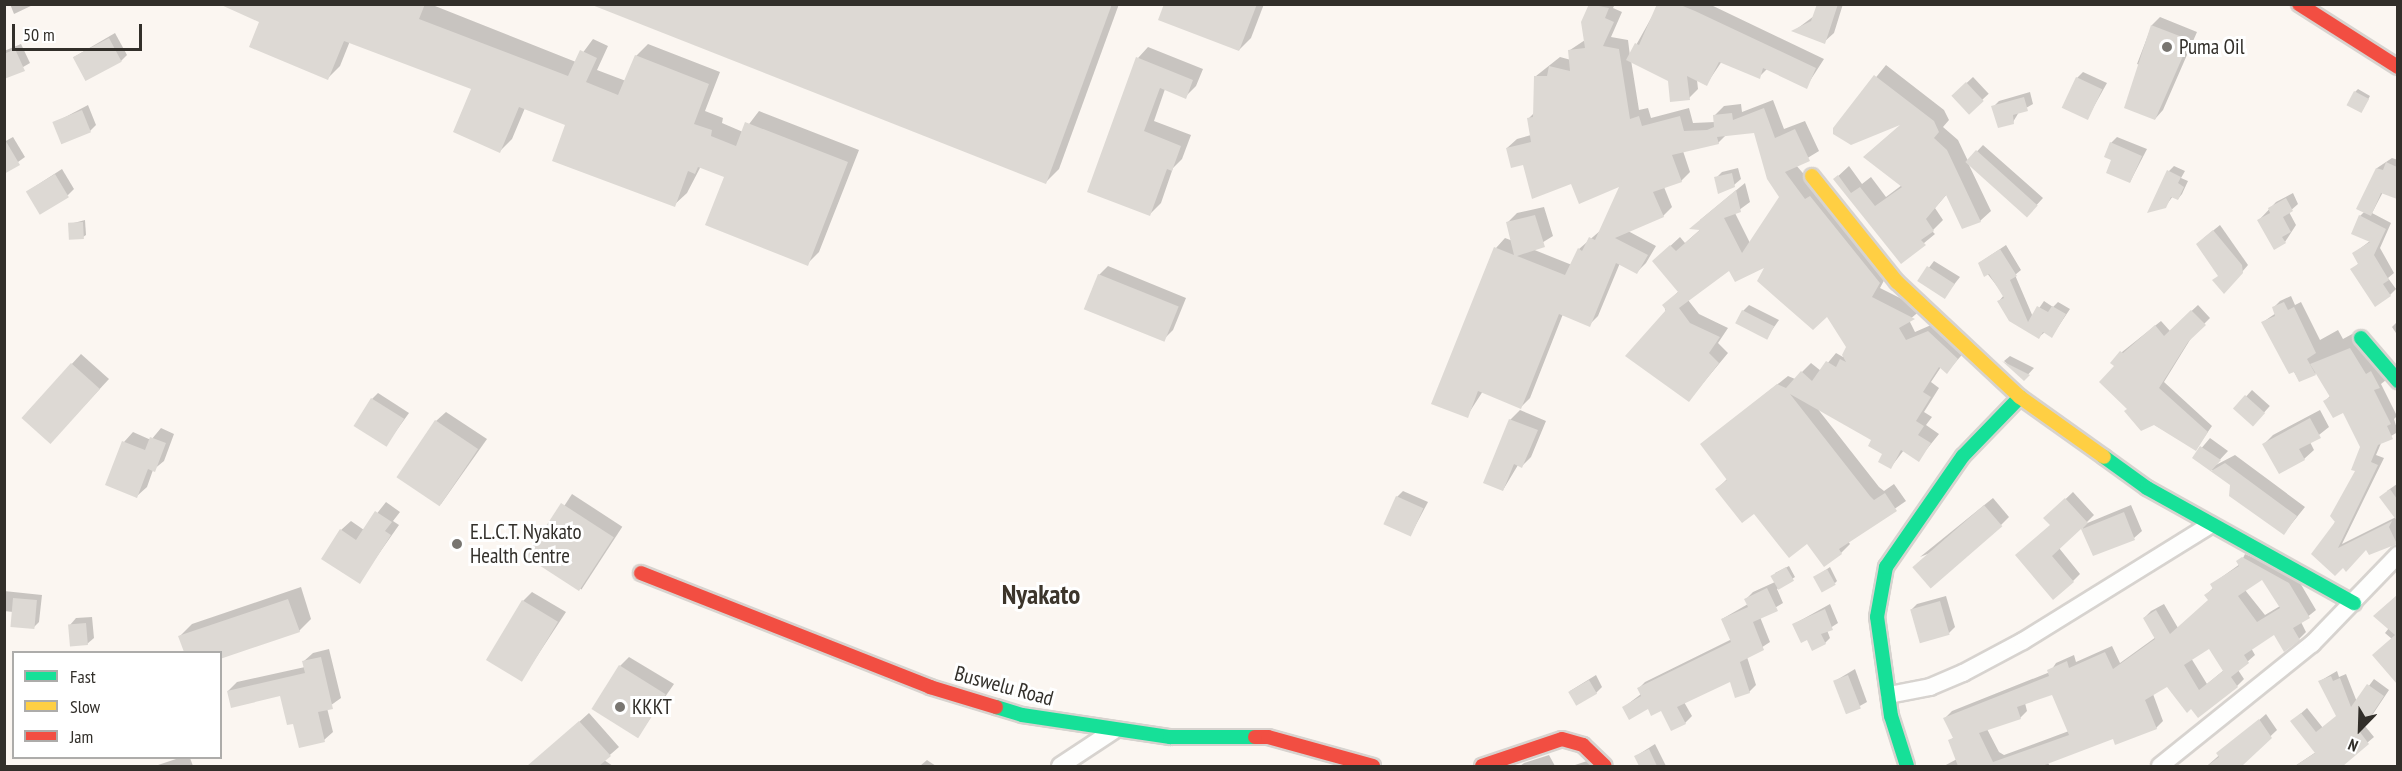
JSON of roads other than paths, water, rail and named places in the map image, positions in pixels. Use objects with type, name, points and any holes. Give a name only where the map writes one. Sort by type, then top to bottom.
[{"type":"main road","points":[[2299,4],[2397,67]]},
{"type":"main road","points":[[1812,176],[1898,282],[2020,397],[2146,488],[2210,525],[2295,567],[2354,603]]},
{"type":"main road","points":[[2361,338],[2397,381]]},
{"type":"main road","points":[[1907,766],[1891,716],[1877,617],[1879,592],[1886,567],[1964,456],[2020,397]]},
{"type":"main road","name":"Buswelu Road","points":[[641,573],[687,588],[930,687],[1022,715],[1113,731],[1170,737],[1268,737],[1373,766]]},
{"type":"main road","points":[[1482,766],[1562,739],[1583,746],[1605,766]]},
{"type":"street","points":[[1889,695],[1930,687],[1964,673],[2023,641],[2210,525]]},
{"type":"street","points":[[2160,766],[2312,644],[2354,603],[2397,555]]},
{"type":"street","points":[[1060,766],[1113,731]]},
{"type":"place","name":"Puma Oil","points":[[2167,47]]},
{"type":"place","name":"E.L.C.T. Nyakato Health Centre","points":[[457,544]]},
{"type":"place","name":"KKKT","points":[[620,707]]},
{"type":"district","name":"Nyakato","points":[[1041,595]]}]
